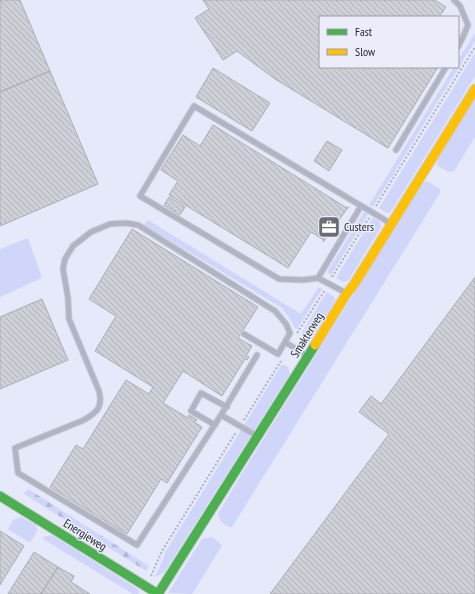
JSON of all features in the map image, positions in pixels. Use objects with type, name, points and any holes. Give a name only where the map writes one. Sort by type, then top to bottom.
[{"type":"street","name":"Smakterweg","points":[[158,594],[353,286],[475,89]]},
{"type":"street","name":"Energieweg","points":[[0,496],[158,594]]},
{"type":"lane","points":[[454,0],[460,6],[468,25],[459,45]]},
{"type":"lane","points":[[396,150],[445,68]]},
{"type":"lane","points":[[347,294],[318,278],[303,280],[279,279],[140,196],[194,106],[391,224]]},
{"type":"lane","points":[[318,278],[361,206]]},
{"type":"lane","points":[[244,334],[278,354],[290,333],[286,324],[275,311],[138,225],[126,223],[110,224],[90,232],[73,246],[65,259],[63,269],[68,298],[69,319],[99,391],[101,400],[98,410],[84,420],[15,448],[18,473],[137,545],[215,425],[257,355]]},
{"type":"lane","points":[[285,342],[308,357]]},
{"type":"lane","points":[[215,425],[191,411],[201,393],[227,406]]},
{"type":"lane","points":[[221,415],[257,436]]},
{"type":"path","points":[[146,587],[162,551],[475,47]]},
{"type":"shaded area","points":[[0,0],[475,0],[475,594],[0,594]]},
{"type":"green space","points":[[475,33],[475,41],[459,67],[459,58]]},
{"type":"green space","points":[[475,53],[475,76],[390,213],[385,212],[379,208]]},
{"type":"green space","points":[[453,68],[458,68],[373,207],[369,205]]},
{"type":"green space","points":[[475,98],[475,137],[454,171],[448,172],[437,165],[438,158]]},
{"type":"green space","points":[[427,181],[440,189],[440,193],[232,527],[229,527],[220,521],[218,514],[422,184]]},
{"type":"green space","points":[[364,212],[368,214],[331,275],[327,272]]},
{"type":"green space","points":[[373,217],[380,222],[381,227],[348,281],[343,282],[336,278]]},
{"type":"green space","points":[[148,220],[301,314],[319,287],[322,289],[297,329],[282,308],[144,225]]},
{"type":"green space","points":[[28,238],[42,278],[0,297],[0,249]]},
{"type":"green space","points":[[327,292],[334,297],[335,301],[314,335],[307,337],[301,334]]},
{"type":"green space","points":[[282,364],[288,367],[290,374],[164,573],[154,577],[166,551]]},
{"type":"green space","points":[[28,489],[149,566],[146,571],[24,494]]},
{"type":"green space","points":[[21,517],[37,525],[36,528],[38,530],[30,543],[8,529],[13,520]]},
{"type":"green space","points":[[52,535],[138,589],[140,592],[138,594],[133,594],[43,539],[43,537]]},
{"type":"green space","points":[[211,537],[222,546],[192,594],[168,593],[202,539]]},
{"type":"building","points":[[0,0],[20,0],[50,71],[0,92]]},
{"type":"building","points":[[203,0],[435,0],[446,7],[440,16],[319,16],[319,68],[437,68],[388,148],[275,79],[237,51],[223,60],[195,18],[209,9]]},
{"type":"building","points":[[213,68],[270,103],[252,131],[196,97]]},
{"type":"building","points":[[50,71],[98,184],[0,226],[0,92]]},
{"type":"building","points":[[213,125],[347,208],[349,206],[323,242],[324,240],[311,232],[288,268],[169,195],[178,181],[161,170],[183,135],[200,146]]},
{"type":"building","points":[[327,141],[342,150],[329,171],[314,161]]},
{"type":"building","points":[[169,197],[185,207],[180,215],[164,205]]},
{"type":"building","points":[[132,229],[258,307],[238,338],[252,346],[246,356],[249,357],[247,360],[245,359],[222,396],[183,371],[163,403],[188,418],[189,415],[197,420],[194,422],[202,427],[167,483],[161,479],[127,534],[50,487],[76,445],[83,449],[126,380],[149,394],[153,387],[95,351],[116,316],[89,299]]},
{"type":"building","points":[[475,277],[475,594],[270,594],[389,434],[359,412],[371,396],[381,404]]},
{"type":"building","points":[[42,299],[68,360],[0,389],[0,317]]},
{"type":"building","points":[[0,531],[24,546],[0,585]]},
{"type":"building","points":[[34,552],[58,567],[41,594],[8,594]]},
{"type":"building","points":[[58,567],[74,576],[71,582],[90,594],[41,594]]},
{"type":"traffic: fast","points":[[158,594],[315,345]]},
{"type":"traffic: fast","points":[[0,496],[158,594]]},
{"type":"traffic: slow","points":[[315,345],[475,89]]},
{"type":"place","name":"Custers","points":[[329,227]]}]
